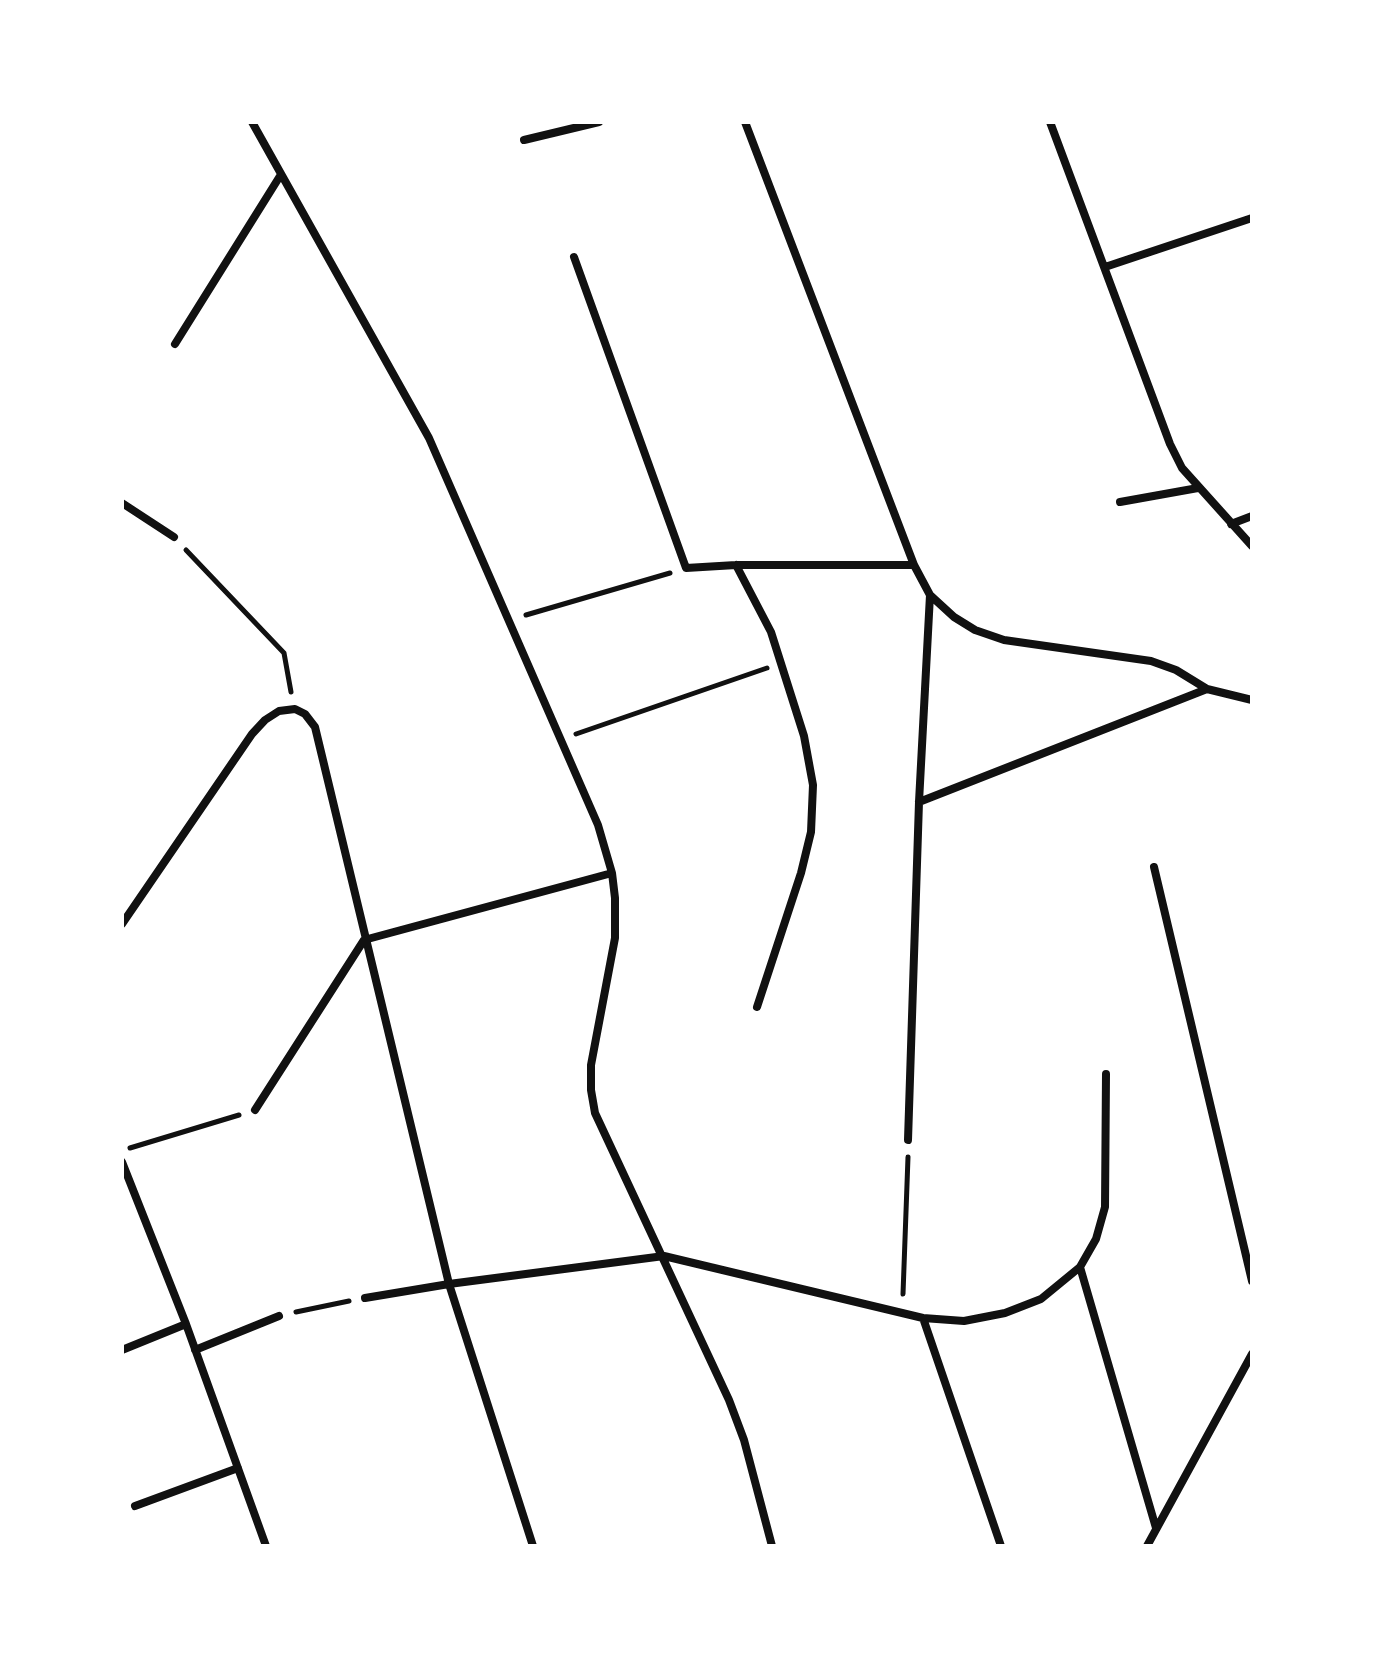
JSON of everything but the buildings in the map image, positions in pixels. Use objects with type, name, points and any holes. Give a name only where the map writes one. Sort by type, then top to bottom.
[{"type":"street","points":[[252,122],[429,438],[598,825],[612,873],[615,938],[591,1065],[595,1113],[664,1256],[739,1427],[772,1546]]},
{"type":"street","points":[[524,140],[599,122]]},
{"type":"street","points":[[745,122],[914,565],[930,595],[954,617],[975,630],[1004,640],[1151,661],[1176,670],[1207,689],[1252,700]]},
{"type":"street","points":[[1050,122],[1170,444],[1182,468],[1198,488],[1252,546]]},
{"type":"street","points":[[175,344],[280,176]]},
{"type":"street","points":[[1105,267],[1252,218]]},
{"type":"street","points":[[574,257],[686,568],[914,565]]},
{"type":"street","points":[[1120,502],[1198,488]]},
{"type":"street","points":[[122,503],[174,537]]},
{"type":"street","points":[[1231,524],[1252,516]]},
{"type":"street","points":[[736,565],[771,632],[806,748],[813,785],[811,832],[801,873],[757,1007]]},
{"type":"street","points":[[908,1140],[919,802],[930,595]]},
{"type":"street","points":[[919,802],[1207,689]]},
{"type":"street","points":[[122,924],[252,734],[279,711],[295,709],[305,714],[315,727],[449,1284],[533,1546]]},
{"type":"street","points":[[1154,867],[1252,1281]]},
{"type":"street","points":[[255,1110],[364,940],[612,873]]},
{"type":"street","points":[[365,1298],[664,1256],[923,1318],[964,1321],[1005,1313],[1041,1299],[1080,1267],[1096,1239],[1105,1207],[1106,1074]]},
{"type":"street","points":[[122,1162],[186,1324],[266,1546]]},
{"type":"street","points":[[1080,1267],[1156,1528]]},
{"type":"street","points":[[195,1350],[279,1316]]},
{"type":"street","points":[[923,1318],[1001,1546]]},
{"type":"street","points":[[122,1350],[186,1324]]},
{"type":"street","points":[[1147,1546],[1252,1354]]},
{"type":"street","points":[[135,1506],[238,1468]]},
{"type":"path","points":[[174,537],[284,653],[295,709]]},
{"type":"path","points":[[507,621],[686,568]]},
{"type":"path","points":[[560,740],[781,663]]},
{"type":"path","points":[[122,1150],[255,1110]]},
{"type":"path","points":[[902,1312],[908,1140]]},
{"type":"path","points":[[279,1316],[365,1298]]}]
